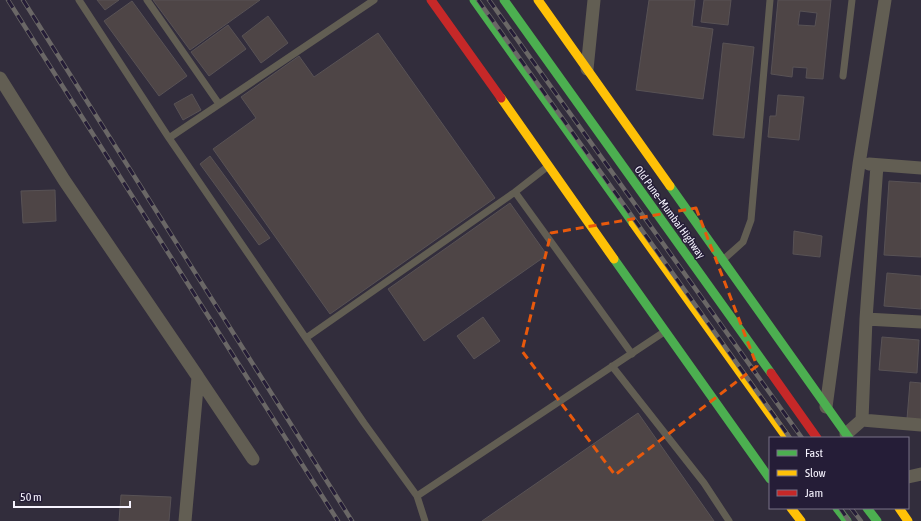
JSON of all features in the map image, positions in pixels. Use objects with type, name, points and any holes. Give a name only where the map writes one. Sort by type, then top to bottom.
[{"type":"main road","points":[[432,0],[769,478]]},
{"type":"main road","points":[[474,0],[786,437]]},
{"type":"main road","name":"Old Pune–Mumbai Highway","points":[[504,0],[816,437]]},
{"type":"main road","points":[[538,0],[847,436]]},
{"type":"main road","points":[[838,509],[847,521]]},
{"type":"main road","points":[[868,509],[877,521]]},
{"type":"main road","points":[[900,509],[908,521]]},
{"type":"street","points":[[587,69],[594,0]]},
{"type":"street","points":[[826,407],[859,164],[885,0]]},
{"type":"street","points":[[0,78],[64,180],[253,459]]},
{"type":"street","points":[[859,164],[921,168]]},
{"type":"street","points":[[847,436],[862,420],[866,320],[876,165]]},
{"type":"street","points":[[866,320],[921,322]]},
{"type":"street","points":[[185,521],[198,377]]},
{"type":"street","points":[[862,420],[921,425]]},
{"type":"street","points":[[909,477],[921,474]]},
{"type":"lane","points":[[79,0],[168,138],[364,423],[417,496],[425,521]]},
{"type":"lane","points":[[147,0],[219,104]]},
{"type":"lane","points":[[168,138],[374,0]]},
{"type":"lane","points":[[722,260],[743,242],[751,220],[770,0]]},
{"type":"lane","points":[[843,76],[852,0]]},
{"type":"lane","points":[[306,338],[515,192],[549,166]]},
{"type":"lane","points":[[515,192],[632,354]]},
{"type":"lane","points":[[417,496],[665,331]]},
{"type":"lane","points":[[612,366],[704,483],[729,521]]},
{"type":"highlighted area","points":[[696,208],[757,366],[615,475],[522,351],[551,233]]},
{"type":"building","points":[[97,0],[119,0],[105,10]]},
{"type":"building","points":[[153,0],[260,0],[190,50]]},
{"type":"building","points":[[649,0],[695,0],[692,26],[713,29],[703,99],[636,90]]},
{"type":"building","points":[[704,0],[731,0],[728,25],[701,22]]},
{"type":"building","points":[[778,0],[831,0],[823,79],[806,78],[807,68],[793,67],[792,77],[771,74]],"holes":[[[800,11],[817,13],[815,26],[798,25]]]},
{"type":"building","points":[[132,1],[187,76],[159,96],[104,21]]},
{"type":"building","points":[[268,16],[288,43],[261,63],[242,36]]},
{"type":"building","points":[[228,25],[246,49],[209,76],[191,52]]},
{"type":"building","points":[[378,33],[495,198],[330,314],[213,149],[256,118],[241,97],[299,56],[314,77]]},
{"type":"building","points":[[723,43],[754,47],[744,138],[713,135]]},
{"type":"building","points":[[192,94],[201,110],[183,120],[174,104]]},
{"type":"building","points":[[778,95],[804,97],[799,140],[768,137],[770,116],[776,116]]},
{"type":"building","points":[[210,156],[270,238],[259,245],[200,164]]},
{"type":"building","points":[[889,181],[921,183],[921,257],[884,255]]},
{"type":"building","points":[[55,190],[56,221],[23,223],[21,191]]},
{"type":"building","points":[[510,203],[547,255],[424,341],[388,289]]},
{"type":"building","points":[[794,231],[822,236],[820,257],[793,254]]},
{"type":"building","points":[[887,273],[921,276],[921,309],[884,306]]},
{"type":"building","points":[[483,317],[500,341],[474,359],[457,336]]},
{"type":"building","points":[[882,337],[919,340],[917,373],[879,370]]},
{"type":"building","points":[[910,382],[921,383],[921,420],[907,419]]},
{"type":"building","points":[[638,413],[714,521],[482,521]]},
{"type":"building","points":[[121,495],[171,497],[169,521],[119,521]]},
{"type":"railway","points":[[8,0],[338,521]]},
{"type":"railway","points":[[23,0],[352,521]]},
{"type":"railway","points":[[478,0],[789,437]]},
{"type":"railway","points":[[489,0],[801,437]]},
{"type":"railway","points":[[841,509],[849,521]]},
{"type":"railway","points":[[852,509],[861,521]]},
{"type":"traffic: fast","points":[[474,0],[633,223]]},
{"type":"traffic: fast","points":[[504,0],[771,373]]},
{"type":"traffic: fast","points":[[670,186],[848,437]]},
{"type":"traffic: fast","points":[[614,259],[769,478]]},
{"type":"traffic: fast","points":[[838,509],[847,521]]},
{"type":"traffic: fast","points":[[868,509],[877,521]]},
{"type":"traffic: slow","points":[[538,0],[670,186]]},
{"type":"traffic: slow","points":[[501,98],[614,259]]},
{"type":"traffic: slow","points":[[633,223],[786,437]]},
{"type":"traffic: slow","points":[[792,509],[801,521]]},
{"type":"traffic: slow","points":[[900,509],[908,521]]},
{"type":"traffic: jam","points":[[431,0],[501,98]]},
{"type":"traffic: jam","points":[[771,373],[816,437]]}]
